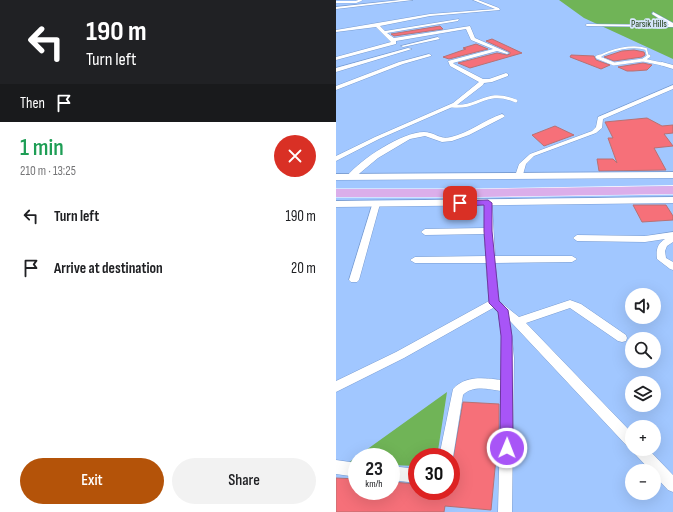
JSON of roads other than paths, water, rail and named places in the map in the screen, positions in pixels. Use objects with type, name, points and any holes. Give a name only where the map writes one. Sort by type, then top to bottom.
[{"type":"highway","points":[[336,193],[608,187],[673,181]]},
{"type":"highway","points":[[336,184],[608,187],[673,190]]},
{"type":"street","points":[[336,8],[411,0]]},
{"type":"street","points":[[336,31],[378,25],[410,17],[498,10],[475,0]]},
{"type":"street","points":[[653,13],[673,25]]},
{"type":"street","points":[[384,32],[458,20]]},
{"type":"street","points":[[336,88],[381,70],[429,55],[410,49],[394,41],[379,28],[378,25]]},
{"type":"street","points":[[587,25],[673,25]]},
{"type":"street","points":[[336,59],[394,41],[468,28],[474,39],[507,53]]},
{"type":"street","points":[[403,46],[442,38]]},
{"type":"street","points":[[336,70],[410,49]]},
{"type":"street","points":[[497,49],[450,62],[452,65],[482,82],[506,76]]},
{"type":"street","points":[[662,64],[673,67]]},
{"type":"street","points":[[336,159],[377,138],[452,106],[482,82]]},
{"type":"street","points":[[519,176],[519,169],[524,160],[532,155],[594,132],[600,128],[600,118],[673,87]]},
{"type":"street","points":[[352,176],[381,153],[413,136],[425,134],[440,140],[446,140],[466,134],[502,116]]},
{"type":"street","points":[[336,177],[673,175]]},
{"type":"street","points":[[336,204],[673,200]]},
{"type":"street","points":[[488,203],[488,231],[494,303],[518,322],[625,435]]},
{"type":"street","points":[[354,280],[376,204]]},
{"type":"street","points":[[425,232],[488,231]]},
{"type":"street","points":[[577,238],[645,239],[673,237]]},
{"type":"street","points":[[673,237],[662,244],[661,251],[662,259],[673,268]]},
{"type":"street","points":[[415,260],[572,259]]},
{"type":"street","points":[[336,387],[400,356],[494,303]]},
{"type":"street","points":[[518,322],[570,304],[577,306],[622,338]]},
{"type":"street","points":[[503,310],[507,336],[505,512]]},
{"type":"street","points":[[448,448],[457,393],[461,387],[469,383],[507,386]]},
{"type":"street","points":[[646,456],[673,485]]},
{"type":"street","points":[[336,468],[348,469]]},
{"type":"lane","points":[[336,2],[356,2],[361,0]]},
{"type":"lane","points":[[643,60],[649,56],[646,49],[641,47],[618,50],[597,57],[614,64],[643,60],[662,64]]},
{"type":"lane","points":[[452,106],[464,107],[499,95],[516,101]]},
{"type":"park label","name":"Parsik Hills","points":[[649,23]]}]
